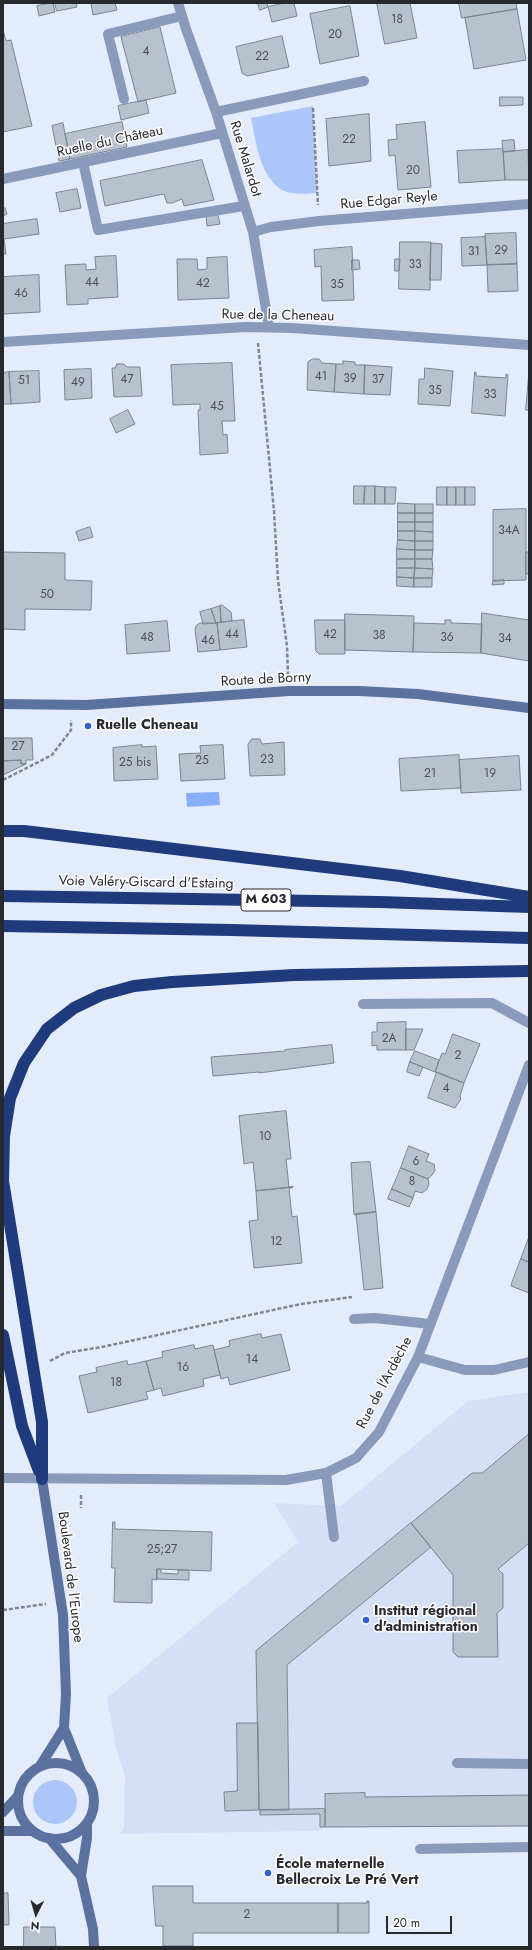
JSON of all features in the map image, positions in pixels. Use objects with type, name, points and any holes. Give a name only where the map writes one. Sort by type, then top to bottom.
[{"type":"highway","points":[[3,831],[24,831],[393,875],[529,897]]},
{"type":"highway","name":"Voie Valéry-Giscard d'Estaing","points":[[3,896],[372,902],[529,907]]},
{"type":"highway","name":"M 603","points":[[3,926],[231,930],[529,938]]},
{"type":"highway","points":[[42,1479],[42,1422],[7,1215],[3,1181],[4,1136],[10,1098],[24,1063],[47,1029],[74,1008],[101,995],[134,986],[172,982],[294,975],[529,971]]},
{"type":"highway","points":[[3,1335],[22,1426],[42,1479]]},
{"type":"street","name":"Rue Malardot","points":[[178,3],[216,112],[253,232],[269,327]]},
{"type":"street","points":[[124,99],[108,34],[182,16]]},
{"type":"street","points":[[216,112],[364,81]]},
{"type":"street","name":"Ruelle du Château","points":[[3,179],[222,132]]},
{"type":"street","points":[[83,162],[98,230],[244,206]]},
{"type":"street","name":"Rue Edgar Reyle","points":[[253,232],[271,227],[319,221],[529,204]]},
{"type":"street","name":"Rue de la Cheneau","points":[[3,342],[269,327],[529,345]]},
{"type":"street","name":"Route de Borny","points":[[3,704],[71,705],[289,691],[359,691],[418,694],[529,708]]},
{"type":"street","points":[[363,1004],[492,1003],[529,1023]]},
{"type":"street","name":"Rue de l'Ardèche","points":[[3,1478],[286,1480],[326,1474],[356,1458],[379,1432],[418,1357],[529,1065]]},
{"type":"street","points":[[354,1319],[375,1318],[430,1324]]},
{"type":"street","points":[[418,1357],[465,1370],[494,1370],[529,1362]]},
{"type":"street","points":[[326,1474],[334,1537]]},
{"type":"street","name":"Boulevard de l'Europe","points":[[42,1479],[61,1599],[66,1655],[64,1728],[82,1773],[89,1782],[93,1791],[94,1802],[92,1813],[87,1823],[87,1838],[81,1876]]},
{"type":"street","points":[[40,1766],[64,1728]]},
{"type":"street","points":[[32,1831],[24,1822],[18,1809],[18,1796],[21,1784],[30,1773],[40,1766],[51,1762],[62,1763],[73,1767],[82,1773]]},
{"type":"street","points":[[457,1763],[529,1764]]},
{"type":"street","points":[[3,1812],[18,1796]]},
{"type":"street","points":[[49,1838],[70,1836],[80,1831],[87,1823]]},
{"type":"street","points":[[3,1831],[32,1831],[49,1838],[81,1876],[93,1929],[94,1947]]},
{"type":"street","points":[[420,1849],[529,1847]]},
{"type":"path","points":[[310,92],[313,106],[319,221]]},
{"type":"path","points":[[258,327],[259,362],[274,511],[278,582],[287,646],[289,691]]},
{"type":"path","points":[[3,780],[52,755],[72,730],[71,705]]},
{"type":"path","points":[[32,1365],[47,1363],[65,1352],[102,1347],[301,1304],[352,1297]]},
{"type":"path","points":[[3,1610],[44,1604],[61,1599]]},
{"type":"shaded area","points":[[313,106],[317,193],[298,194],[284,191],[280,189],[267,175],[257,147],[251,118]]},
{"type":"shaded area","points":[[219,792],[220,805],[187,807],[186,793]]},
{"type":"shaded area","name":"Institut régional d'administration","points":[[529,1392],[529,1826],[325,1827],[318,1831],[120,1834],[124,1828],[125,1776],[116,1749],[107,1698],[298,1542],[274,1503],[341,1506],[468,1401]]},
{"type":"shaded area","points":[[51,1780],[59,1780],[71,1786],[77,1798],[77,1806],[71,1818],[59,1824],[51,1824],[39,1818],[33,1806],[33,1798],[39,1786]]},
{"type":"building","points":[[53,3],[55,12],[39,16],[37,6]]},
{"type":"building","points":[[55,3],[76,3],[77,7],[57,11]]},
{"type":"building","points":[[115,3],[117,10],[93,15],[91,4]]},
{"type":"building","points":[[258,3],[267,3],[268,7],[260,10]]},
{"type":"building","points":[[285,3],[294,3],[297,16],[272,22],[268,7]]},
{"type":"building","points":[[377,3],[410,3],[417,38],[385,44]]},
{"type":"building","points":[[459,3],[516,3],[517,9],[462,18]]},
{"type":"building","points":[[350,6],[359,56],[320,64],[310,14]]},
{"type":"building","points":[[517,9],[526,60],[474,69],[465,18]]},
{"type":"building","points":[[160,27],[176,93],[138,102],[121,37]]},
{"type":"building","points":[[3,30],[6,41],[11,40],[32,126],[3,132]]},
{"type":"building","points":[[282,36],[289,67],[247,76],[242,73],[236,47]]},
{"type":"building","points":[[500,97],[523,97],[523,105],[500,106]]},
{"type":"building","points":[[146,100],[149,113],[121,120],[118,106]]},
{"type":"building","points":[[369,114],[371,161],[329,166],[326,119]]},
{"type":"building","points":[[122,122],[127,147],[70,159],[65,134]]},
{"type":"building","points":[[425,122],[431,187],[398,190],[395,155],[389,156],[388,140],[397,139],[396,125]]},
{"type":"building","points":[[63,123],[70,159],[59,161],[52,126]]},
{"type":"building","points":[[514,140],[515,151],[503,152],[502,141]]},
{"type":"building","points":[[503,149],[505,180],[459,183],[457,151]]},
{"type":"building","points":[[528,150],[529,180],[505,180],[503,152]]},
{"type":"building","points":[[202,160],[214,200],[184,206],[182,199],[172,203],[167,203],[164,194],[105,206],[100,181]]},
{"type":"building","points":[[77,189],[81,208],[60,212],[56,193]]},
{"type":"building","points":[[5,208],[7,214],[3,216],[3,209]]},
{"type":"building","points":[[218,215],[220,224],[207,226],[206,216]]},
{"type":"building","points":[[37,219],[39,234],[4,239],[6,254],[3,254],[3,224]]},
{"type":"building","points":[[516,233],[517,264],[487,265],[485,234]]},
{"type":"building","points":[[485,237],[487,265],[462,266],[461,238]]},
{"type":"building","points":[[400,242],[431,242],[430,290],[399,289]]},
{"type":"building","points":[[431,243],[442,244],[441,280],[430,280]]},
{"type":"building","points":[[352,247],[354,300],[322,301],[321,266],[315,267],[314,250]]},
{"type":"building","points":[[116,256],[118,297],[88,299],[88,304],[67,305],[65,265],[86,264],[86,270],[96,269],[95,257]]},
{"type":"building","points":[[227,257],[229,298],[178,300],[177,259],[197,259],[198,270],[207,269],[207,258]]},
{"type":"building","points":[[395,259],[400,259],[399,271],[395,271]]},
{"type":"building","points":[[352,260],[359,260],[360,269],[352,270]]},
{"type":"building","points":[[517,264],[518,291],[488,292],[487,265]]},
{"type":"building","points":[[39,275],[40,312],[3,314],[3,277]]},
{"type":"building","points":[[313,359],[319,359],[322,363],[336,364],[334,392],[307,390],[308,362]]},
{"type":"building","points":[[343,361],[355,362],[355,365],[365,365],[364,394],[334,392],[336,364],[343,364]]},
{"type":"building","points":[[232,363],[235,421],[222,421],[223,435],[227,434],[228,453],[200,455],[198,410],[200,410],[200,404],[173,405],[171,365]]},
{"type":"building","points":[[117,364],[124,364],[127,367],[140,367],[142,396],[114,397],[112,368],[115,368]]},
{"type":"building","points":[[365,365],[392,367],[390,395],[364,394]]},
{"type":"building","points":[[425,368],[453,371],[450,406],[418,404],[419,379],[424,379]]},
{"type":"building","points":[[91,369],[92,398],[65,400],[64,370]]},
{"type":"building","points":[[39,371],[40,402],[11,404],[9,372]]},
{"type":"building","points":[[9,372],[11,404],[3,404],[3,373]]},
{"type":"building","points":[[475,372],[476,376],[506,378],[506,374],[508,375],[505,416],[472,413]]},
{"type":"building","points":[[529,372],[529,410],[526,410]]},
{"type":"building","points":[[128,410],[135,424],[116,433],[110,419]]},
{"type":"building","points":[[354,486],[365,486],[364,504],[354,504]]},
{"type":"building","points":[[365,486],[375,486],[375,504],[364,504]]},
{"type":"building","points":[[375,486],[385,487],[385,504],[375,504]]},
{"type":"building","points":[[385,487],[396,487],[395,504],[385,504]]},
{"type":"building","points":[[437,487],[447,487],[447,505],[437,505]]},
{"type":"building","points":[[447,487],[456,487],[456,505],[447,505]]},
{"type":"building","points":[[456,487],[465,487],[465,505],[456,505]]},
{"type":"building","points":[[465,487],[475,487],[475,505],[465,505]]},
{"type":"building","points":[[398,503],[415,504],[415,513],[398,513]]},
{"type":"building","points":[[415,504],[433,504],[433,513],[415,513]]},
{"type":"building","points":[[526,509],[526,580],[493,581],[493,510]]},
{"type":"building","points":[[398,513],[415,513],[415,522],[398,522]]},
{"type":"building","points":[[415,513],[433,513],[433,522],[415,522]]},
{"type":"building","points":[[398,522],[415,522],[415,531],[398,531]]},
{"type":"building","points":[[415,522],[433,522],[433,532],[415,531]]},
{"type":"building","points":[[90,527],[93,537],[79,541],[76,532]]},
{"type":"building","points":[[398,531],[415,531],[415,541],[398,540]]},
{"type":"building","points":[[415,531],[433,532],[433,541],[415,541]]},
{"type":"building","points":[[398,540],[415,541],[415,550],[397,549]]},
{"type":"building","points":[[415,541],[433,541],[433,550],[415,550]]},
{"type":"building","points":[[397,549],[415,550],[415,559],[397,559]]},
{"type":"building","points":[[415,550],[433,550],[432,559],[415,559]]},
{"type":"building","points":[[3,552],[65,553],[65,580],[92,581],[91,610],[25,609],[25,630],[3,629]]},
{"type":"building","points":[[526,552],[529,552],[529,574],[526,574]]},
{"type":"building","points":[[397,559],[415,559],[415,568],[397,568]]},
{"type":"building","points":[[415,559],[432,559],[433,569],[415,568]]},
{"type":"building","points":[[397,568],[415,568],[414,578],[397,577]]},
{"type":"building","points":[[415,568],[433,569],[432,578],[414,578]]},
{"type":"building","points":[[397,577],[414,578],[414,587],[397,586]]},
{"type":"building","points":[[414,578],[432,578],[432,587],[414,587]]},
{"type":"building","points":[[504,580],[504,584],[492,585],[493,581]]},
{"type":"building","points":[[222,605],[231,612],[232,621],[221,622],[220,606]]},
{"type":"building","points":[[220,606],[221,622],[216,623],[211,609]]},
{"type":"building","points":[[211,609],[216,623],[203,624],[200,612]]},
{"type":"building","points":[[482,613],[529,620],[529,661],[481,653]]},
{"type":"building","points":[[345,614],[414,616],[413,652],[345,650]]},
{"type":"building","points":[[244,620],[247,647],[220,650],[217,623]]},
{"type":"building","points":[[315,620],[345,620],[345,654],[319,654],[316,651]]},
{"type":"building","points":[[445,620],[451,620],[451,623],[482,624],[481,653],[413,652],[414,623],[445,624]]},
{"type":"building","points":[[167,621],[170,651],[127,654],[125,625]]},
{"type":"building","points":[[200,623],[217,623],[220,650],[198,652],[195,630],[196,626]]},
{"type":"building","points":[[3,738],[32,738],[33,760],[26,760],[26,764],[21,764],[21,760],[4,761]]},
{"type":"building","points":[[252,739],[260,739],[262,744],[284,742],[285,775],[250,776],[248,745]]},
{"type":"building","points":[[142,745],[142,747],[156,746],[158,779],[114,781],[113,748]]},
{"type":"building","points":[[223,745],[225,779],[181,781],[179,754],[201,753],[200,746]]},
{"type":"building","points":[[459,755],[461,788],[401,791],[399,759]]},
{"type":"building","points":[[3,756],[4,761],[21,760],[21,764],[26,764],[3,775]]},
{"type":"building","points":[[519,756],[521,790],[461,793],[459,760]]},
{"type":"building","points":[[406,1022],[406,1050],[377,1050],[377,1045],[372,1046],[372,1032],[377,1032],[377,1023]]},
{"type":"building","points":[[406,1029],[423,1029],[414,1050],[406,1050]]},
{"type":"building","points":[[453,1034],[480,1044],[464,1083],[435,1072],[442,1053],[445,1054]]},
{"type":"building","points":[[332,1045],[334,1063],[259,1073],[213,1076],[211,1057],[285,1051]]},
{"type":"building","points":[[415,1051],[439,1060],[435,1072],[410,1062]]},
{"type":"building","points":[[410,1062],[423,1067],[419,1076],[407,1072]]},
{"type":"building","points":[[437,1072],[464,1083],[460,1096],[461,1099],[455,1108],[428,1098]]},
{"type":"building","points":[[286,1111],[291,1159],[286,1159],[289,1187],[293,1187],[256,1191],[253,1162],[244,1164],[239,1116]]},
{"type":"building","points":[[409,1146],[429,1154],[426,1161],[434,1164],[435,1170],[428,1179],[401,1168]]},
{"type":"building","points":[[370,1162],[376,1212],[354,1215],[351,1163]]},
{"type":"building","points":[[401,1168],[428,1179],[429,1184],[427,1189],[422,1193],[415,1191],[413,1198],[392,1189]]},
{"type":"building","points":[[293,1187],[289,1189],[292,1217],[297,1216],[302,1263],[254,1268],[249,1221],[258,1220],[256,1191]]},
{"type":"building","points":[[392,1189],[413,1198],[409,1207],[388,1199]]},
{"type":"building","points":[[376,1212],[383,1288],[364,1290],[356,1214]]},
{"type":"building","points":[[529,1237],[529,1262],[521,1259]]},
{"type":"building","points":[[521,1259],[529,1262],[529,1293],[511,1286]]},
{"type":"building","points":[[261,1334],[262,1338],[281,1334],[290,1370],[230,1385],[228,1377],[221,1379],[214,1350],[230,1346],[229,1341]]},
{"type":"building","points":[[194,1345],[195,1349],[213,1345],[220,1375],[203,1379],[204,1386],[163,1396],[161,1388],[154,1390],[146,1361],[163,1357],[162,1352]]},
{"type":"building","points":[[127,1361],[128,1365],[146,1361],[154,1390],[146,1392],[148,1399],[88,1413],[79,1376],[97,1372],[96,1368]]},
{"type":"building","points":[[529,1434],[529,1543],[498,1569],[503,1574],[503,1608],[497,1613],[498,1657],[458,1657],[453,1652],[453,1575],[411,1523],[472,1473],[482,1473]]},
{"type":"building","points":[[113,1522],[115,1522],[115,1529],[212,1532],[211,1571],[157,1569],[157,1580],[152,1579],[152,1603],[114,1602],[115,1568],[112,1568]]},
{"type":"building","points":[[411,1523],[431,1547],[287,1665],[289,1810],[259,1810],[256,1651]]},
{"type":"building","points":[[157,1569],[161,1569],[161,1573],[178,1574],[178,1570],[189,1570],[189,1580],[157,1579]]},
{"type":"building","points":[[237,1723],[258,1723],[259,1810],[225,1811],[224,1792],[237,1791]]},
{"type":"building","points":[[365,1793],[365,1797],[529,1795],[529,1826],[325,1827],[325,1794]]},
{"type":"building","points":[[325,1809],[325,1827],[320,1827],[320,1814],[260,1815],[260,1810]]},
{"type":"building","points":[[153,1886],[193,1886],[193,1903],[338,1903],[338,1933],[193,1933],[193,1946],[163,1946],[163,1926],[156,1926]]},
{"type":"building","points":[[8,1893],[9,1925],[3,1925],[3,1894]]},
{"type":"building","points":[[367,1901],[369,1901],[369,1933],[338,1933],[338,1903],[367,1903]]},
{"type":"building","points":[[24,1927],[55,1927],[56,1947],[24,1947]]},
{"type":"place","name":"Ruelle Cheneau","points":[[88,726]]},
{"type":"place","name":"Institut régional d'administration","points":[[366,1620]]},
{"type":"place","name":"École maternelle Bellecroix Le Pré Vert","points":[[268,1873]]}]
